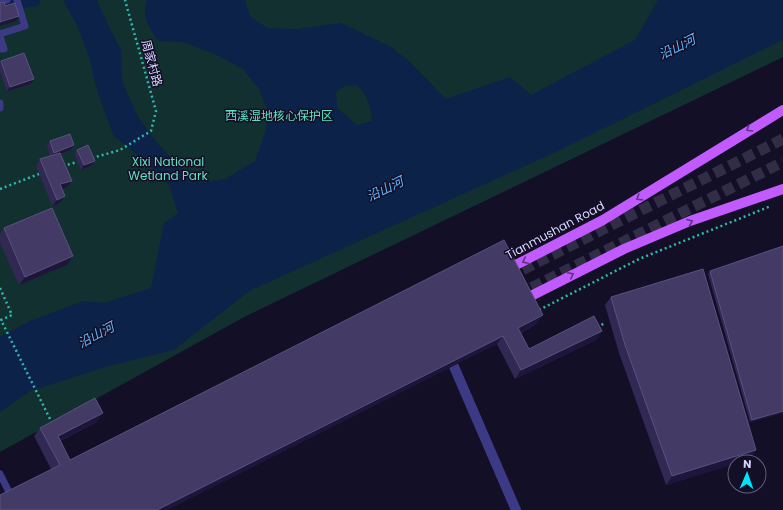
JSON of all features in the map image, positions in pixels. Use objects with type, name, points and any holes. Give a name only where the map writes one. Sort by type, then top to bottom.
[{"type":"main road","name":"Tianmushan Road","points":[[497,274],[603,220],[783,110]]},
{"type":"main road","points":[[512,305],[624,249],[690,221],[783,188]]},
{"type":"street","points":[[445,345],[516,510]]},
{"type":"lane","points":[[0,2],[7,0]]},
{"type":"lane","points":[[0,49],[4,49],[0,35],[25,26],[18,0]]},
{"type":"lane","points":[[0,103],[0,108]]},
{"type":"lane","points":[[0,474],[18,510]]},
{"type":"path","name":"周家村路","points":[[89,159],[120,150],[152,130],[156,111],[125,0]]},
{"type":"path","points":[[59,168],[77,162]]},
{"type":"path","points":[[0,189],[39,174]]},
{"type":"path","points":[[533,313],[639,259],[776,204]]},
{"type":"path","points":[[0,288],[12,315],[1,320],[52,423]]},
{"type":"path","points":[[591,330],[605,323]]},
{"type":"green space","name":"Xixi National Wetland Park","points":[[0,0],[783,0],[783,57],[246,316],[0,452]]},
{"type":"water","name":"沿山河","points":[[63,0],[97,0],[121,50],[122,81],[138,117],[158,144],[182,169],[200,183],[225,179],[255,161],[266,130],[267,109],[259,89],[243,69],[212,53],[183,42],[158,41],[145,17],[145,6],[147,0],[245,0],[250,16],[267,28],[297,29],[341,23],[391,47],[410,62],[446,99],[510,77],[531,95],[635,40],[658,0],[783,0],[783,40],[560,150],[249,291],[174,350],[106,367],[30,391],[0,412],[0,337],[30,321],[83,301],[104,303],[151,288],[164,223],[178,213],[170,187],[160,174],[113,135],[96,87],[89,57],[78,27]],"holes":[[[357,85],[368,101],[372,121],[357,125],[337,108],[336,92],[345,86]]]},
{"type":"building","points":[[4,2],[5,6],[15,3],[19,16],[0,22],[0,3]]},
{"type":"building","points":[[24,53],[34,79],[10,87],[1,61]]},
{"type":"building","points":[[70,134],[74,145],[54,153],[50,141]]},
{"type":"building","points":[[88,145],[95,161],[84,165],[77,150]]},
{"type":"building","points":[[60,153],[72,181],[60,184],[65,196],[57,200],[40,159]]},
{"type":"building","points":[[52,208],[73,256],[25,277],[4,228]]},
{"type":"building","points":[[504,240],[543,315],[518,328],[529,349],[594,316],[602,331],[521,370],[503,336],[157,510],[0,510],[0,495],[60,465],[40,428],[95,398],[103,413],[58,436],[70,460]]},
{"type":"building","points":[[783,246],[783,411],[752,420],[710,271]]},
{"type":"building","points":[[703,269],[756,450],[743,454],[727,454],[727,459],[672,476],[625,345],[611,297]]},
{"type":"waterway","points":[[0,5],[34,0]]},
{"type":"tunnel","points":[[508,277],[783,139]]},
{"type":"tunnel","points":[[517,295],[783,162]]},
{"type":"park label","name":"西溪湿地核心保护区","points":[[279,115]]}]
